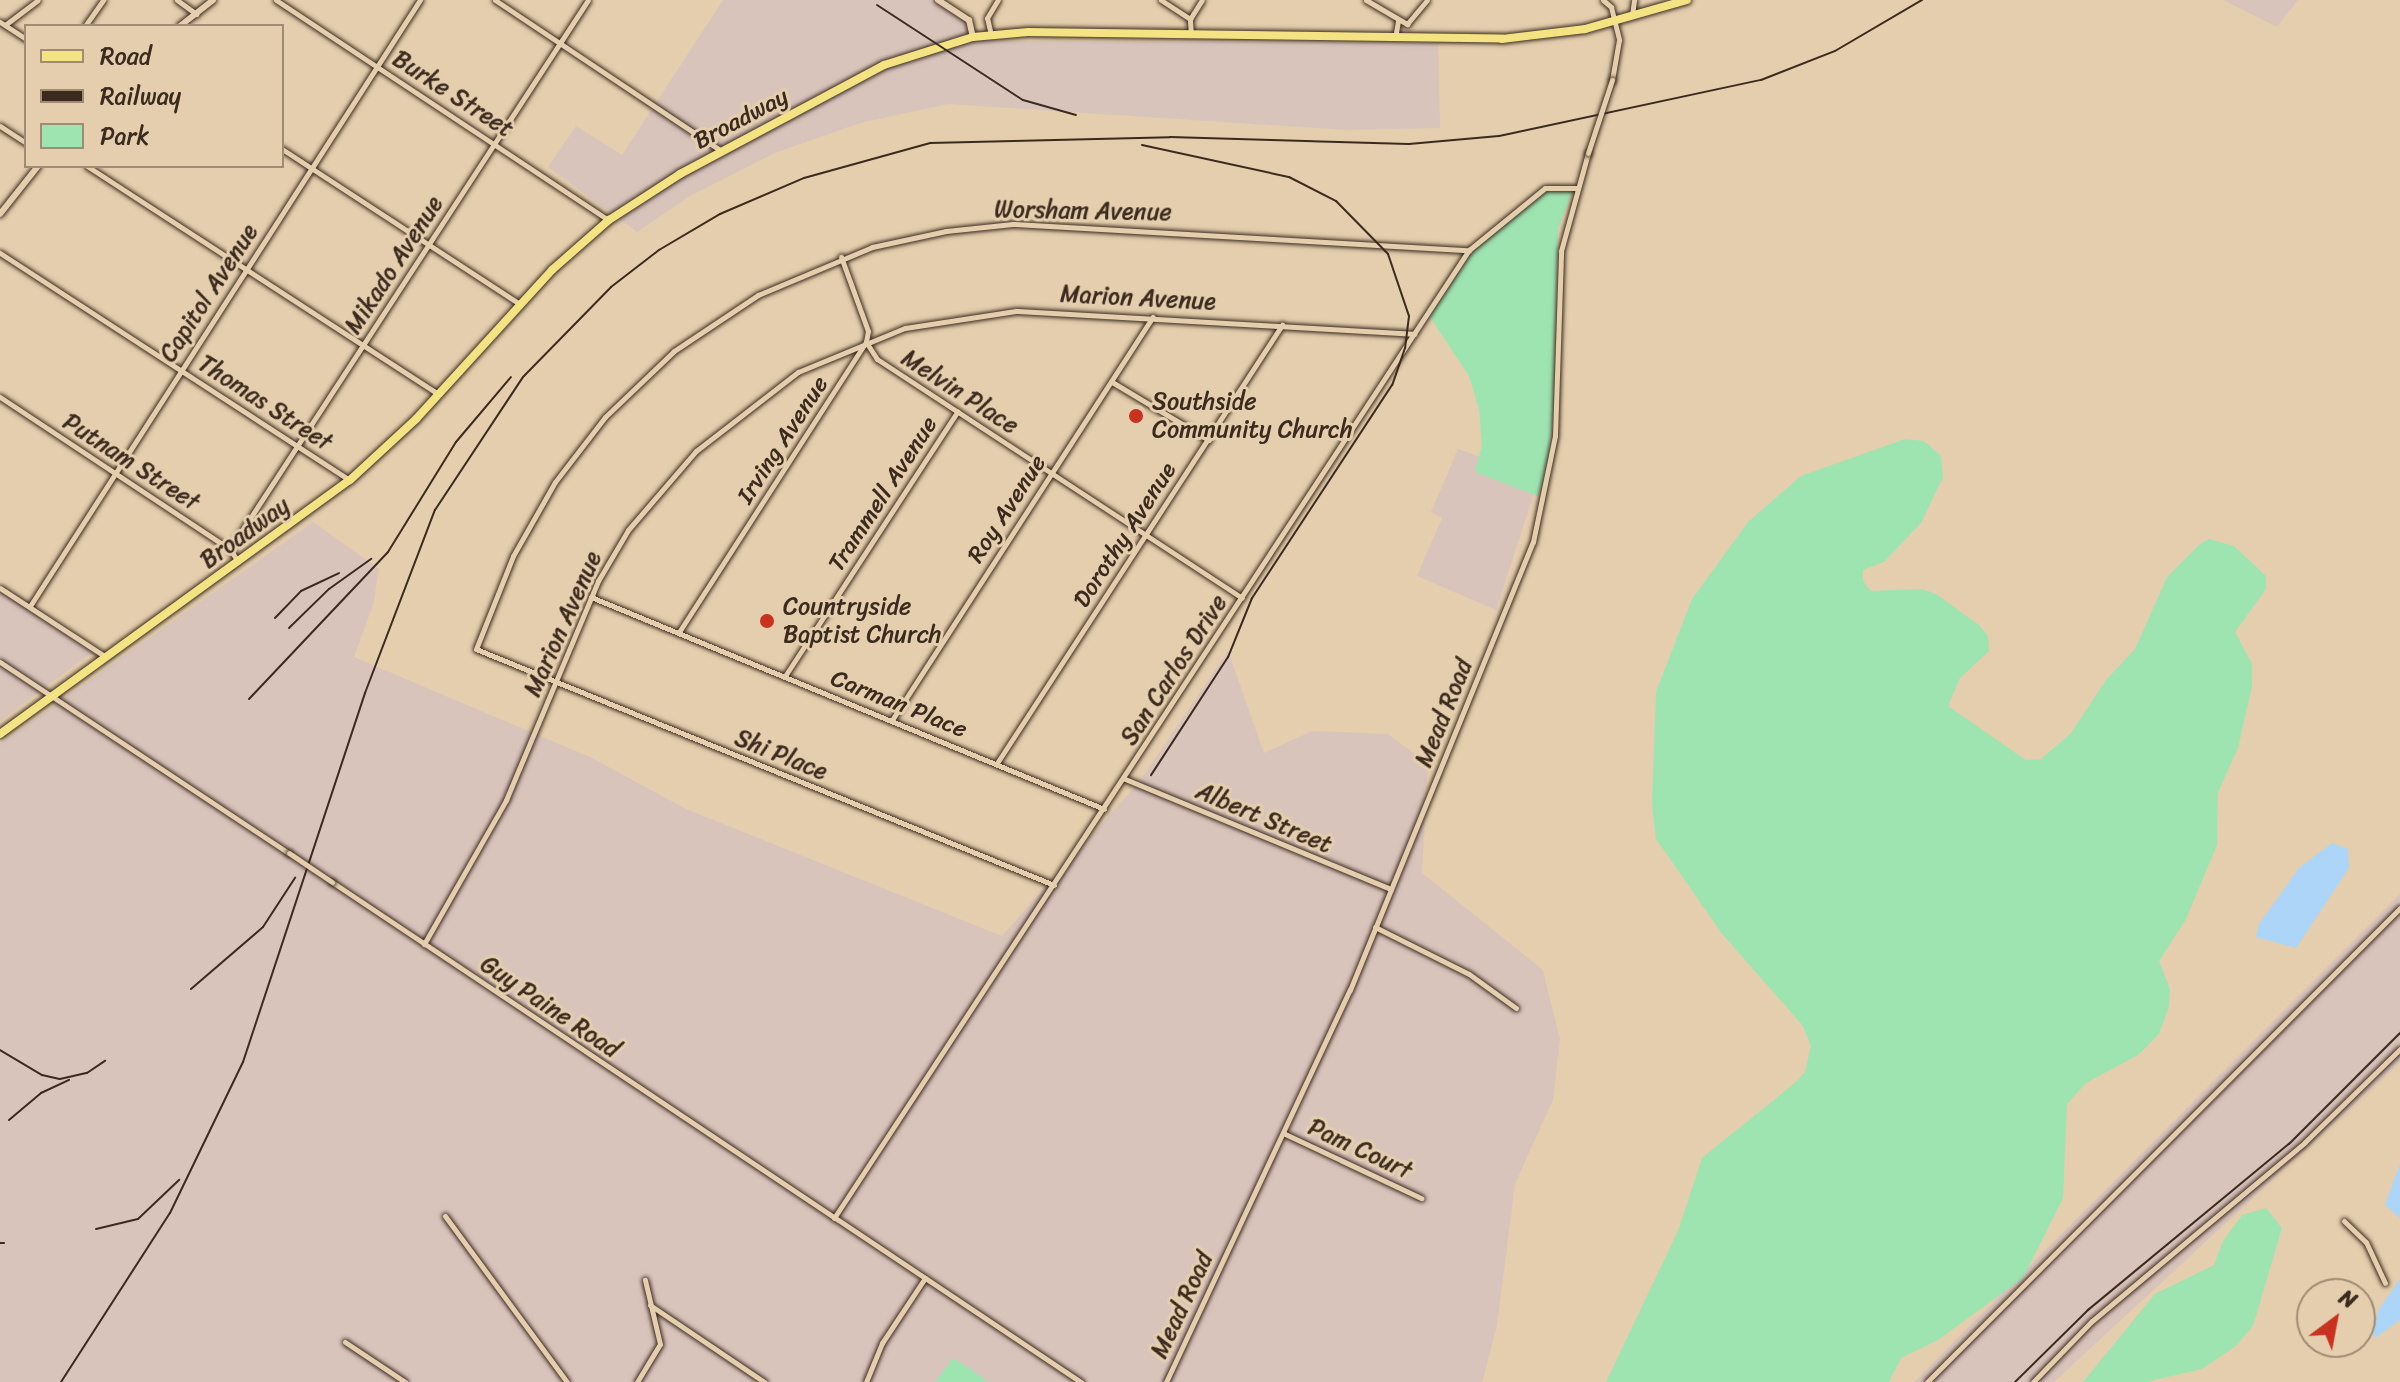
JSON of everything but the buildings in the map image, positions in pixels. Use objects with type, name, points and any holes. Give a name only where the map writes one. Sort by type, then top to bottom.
[{"type":"main road","name":"Broadway","points":[[0,734],[350,480],[438,395],[520,304],[609,220],[721,151],[884,65],[973,37],[991,35],[1502,39],[1612,22],[1687,0]]},
{"type":"street","points":[[24,38],[2,24],[38,0]]},
{"type":"street","points":[[86,24],[103,0]]},
{"type":"street","points":[[177,0],[196,14]]},
{"type":"street","points":[[183,24],[213,0]]},
{"type":"street","name":"Burke Street","points":[[276,0],[609,220]]},
{"type":"street","name":"Capitol Avenue","points":[[30,606],[420,0]]},
{"type":"street","points":[[495,0],[721,151]]},
{"type":"street","name":"Mikado Avenue","points":[[230,549],[588,0]]},
{"type":"street","points":[[938,0],[969,20],[973,37]]},
{"type":"street","points":[[991,35],[987,18],[998,0]]},
{"type":"street","points":[[1161,0],[1190,19]]},
{"type":"street","points":[[1191,35],[1190,19],[1202,0]]},
{"type":"street","points":[[1366,0],[1398,21],[1413,21],[1427,0]]},
{"type":"street","name":"Mead Road","points":[[1166,1382],[1375,927],[1541,515],[1555,436],[1558,279],[1577,188],[1612,80],[1619,40],[1612,22],[1611,7],[1603,0]]},
{"type":"street","points":[[1632,17],[1634,0]]},
{"type":"street","points":[[1395,38],[1398,21]]},
{"type":"street","points":[[0,126],[24,142]]},
{"type":"street","points":[[284,150],[520,304]]},
{"type":"street","points":[[0,214],[36,168]]},
{"type":"street","points":[[90,168],[438,395]]},
{"type":"street","name":"San Carlos Drive","points":[[834,1218],[1125,779],[1469,250],[1545,188],[1577,188]]},
{"type":"street","name":"Worsham Avenue","points":[[494,656],[476,649],[513,556],[560,474],[605,417],[674,351],[729,312],[841,257],[946,231],[1013,224],[1469,250]]},
{"type":"street","name":"Thomas Street","points":[[0,253],[350,480]]},
{"type":"street","points":[[841,257],[868,331],[866,342]]},
{"type":"street","name":"Marion Avenue","points":[[424,944],[500,812],[591,597],[628,530],[696,451],[787,379],[866,342],[928,322],[995,313],[1153,317],[1414,334]]},
{"type":"street","name":"Roy Avenue","points":[[892,720],[1153,317]]},
{"type":"street","name":"Dorothy Avenue","points":[[997,763],[1282,325]]},
{"type":"street","name":"Melvin Place","points":[[866,342],[872,355],[1242,598]]},
{"type":"street","name":"Irving Avenue","points":[[679,632],[866,342]]},
{"type":"street","points":[[1112,382],[1209,440]]},
{"type":"street","name":"Putnam Street","points":[[0,397],[230,549],[238,562]]},
{"type":"street","name":"Trammell Avenue","points":[[785,676],[958,411]]},
{"type":"street","points":[[0,588],[107,657]]},
{"type":"street","name":"Carman Place","points":[[591,597],[1104,809]]},
{"type":"street","name":"Shi Place","points":[[494,656],[1054,885]]},
{"type":"street","name":"Guy Paine Road","points":[[0,662],[1081,1382]]},
{"type":"street","name":"Albert Street","points":[[1125,779],[1391,889]]},
{"type":"street","points":[[1927,1382],[2400,908]]},
{"type":"street","points":[[1375,927],[1469,974],[1516,1008]]},
{"type":"street","points":[[2033,1382],[2092,1321],[2305,1142],[2400,1049]]},
{"type":"street","name":"Pam Court","points":[[1283,1133],[1421,1198]]},
{"type":"street","points":[[445,1216],[567,1382]]},
{"type":"street","points":[[2344,1221],[2366,1242],[2385,1283]]},
{"type":"street","points":[[866,1382],[882,1343],[925,1278]]},
{"type":"street","points":[[637,1382],[660,1344],[645,1280]]},
{"type":"street","points":[[650,1305],[764,1382]]},
{"type":"street","points":[[345,1342],[405,1382]]},
{"type":"shaded area","points":[[723,0],[933,0],[995,41],[1438,43],[1440,128],[1346,130],[948,104],[860,123],[775,153],[690,196],[637,232],[548,167],[576,126],[622,155]]},
{"type":"shaded area","points":[[2223,0],[2298,0],[2277,27]]},
{"type":"shaded area","points":[[1458,449],[1539,478],[1496,610],[1417,576],[1442,518],[1431,512]]},
{"type":"shaded area","points":[[313,522],[379,569],[373,605],[354,657],[592,758],[686,809],[1002,936],[1140,781],[1228,651],[1264,753],[1312,731],[1388,734],[1428,764],[1422,873],[1543,970],[1560,1039],[1553,1100],[1515,1184],[1497,1326],[1482,1382],[0,1382],[0,744]]},
{"type":"shaded area","points":[[0,590],[94,651],[0,721]]},
{"type":"shaded area","points":[[2400,894],[2400,1062],[2054,1382],[1914,1382]]},
{"type":"green space","points":[[1560,185],[1574,187],[1558,229],[1554,409],[1548,465],[1538,496],[1475,472],[1482,444],[1479,409],[1469,376],[1428,314],[1470,249],[1542,190]]},
{"type":"green space","points":[[1905,439],[1924,441],[1941,456],[1943,477],[1921,523],[1884,562],[1863,570],[1863,581],[1871,591],[1922,589],[1936,594],[1979,625],[1988,636],[1989,651],[1960,678],[1948,706],[2026,760],[2041,759],[2071,733],[2106,680],[2135,649],[2167,577],[2200,544],[2209,539],[2234,546],[2266,576],[2266,589],[2235,632],[2252,664],[2252,686],[2238,748],[2218,792],[2217,845],[2186,919],[2159,961],[2170,989],[2169,1007],[2159,1034],[2138,1055],[2086,1083],[2067,1104],[2063,1198],[2023,1278],[1938,1340],[1901,1358],[1889,1382],[1606,1382],[1678,1231],[1702,1158],[1796,1082],[1805,1072],[1811,1046],[1803,1026],[1723,935],[1656,839],[1652,805],[1656,692],[1692,599],[1748,522],[1801,476]]},
{"type":"green space","points":[[2266,1208],[2282,1228],[2253,1326],[2236,1346],[2202,1369],[2146,1382],[2083,1382],[2155,1294],[2214,1265],[2223,1241],[2242,1215]]},
{"type":"green space","points":[[953,1358],[968,1367],[988,1382],[935,1382]]},
{"type":"water","points":[[2332,843],[2348,849],[2349,868],[2296,948],[2256,937],[2259,924],[2299,868]]},
{"type":"water","points":[[2400,1164],[2400,1218],[2385,1205]]},
{"type":"water","points":[[2400,1279],[2400,1320],[2376,1337],[2379,1309]]},
{"type":"railway","points":[[61,1382],[170,1213],[243,1062],[365,693],[435,510],[523,377],[611,287],[659,250],[720,214],[804,178],[930,143],[1170,137],[1409,144],[1499,136],[1761,80],[1835,51],[1922,0]]},
{"type":"railway","points":[[877,5],[1023,100],[1076,115]]},
{"type":"railway","points":[[1142,145],[1289,177],[1336,201],[1388,254],[1409,316],[1405,348],[1392,385],[1252,598],[1228,657],[1151,775]]},
{"type":"railway","points":[[249,699],[388,552],[456,442],[511,377]]},
{"type":"railway","points":[[289,628],[329,589],[371,559]]},
{"type":"railway","points":[[275,618],[301,591],[339,573]]},
{"type":"railway","points":[[191,989],[263,927],[295,878]]},
{"type":"railway","points":[[2015,1382],[2088,1310],[2289,1144],[2400,1033]]},
{"type":"railway","points":[[0,1050],[42,1075],[60,1079],[87,1073],[105,1061]]},
{"type":"railway","points":[[9,1120],[41,1093],[69,1080]]},
{"type":"railway","points":[[96,1229],[138,1219],[179,1180]]},
{"type":"place","name":"Southside Community Church","points":[[1136,416]]},
{"type":"place","name":"Countryside Baptist Church","points":[[767,621]]}]
